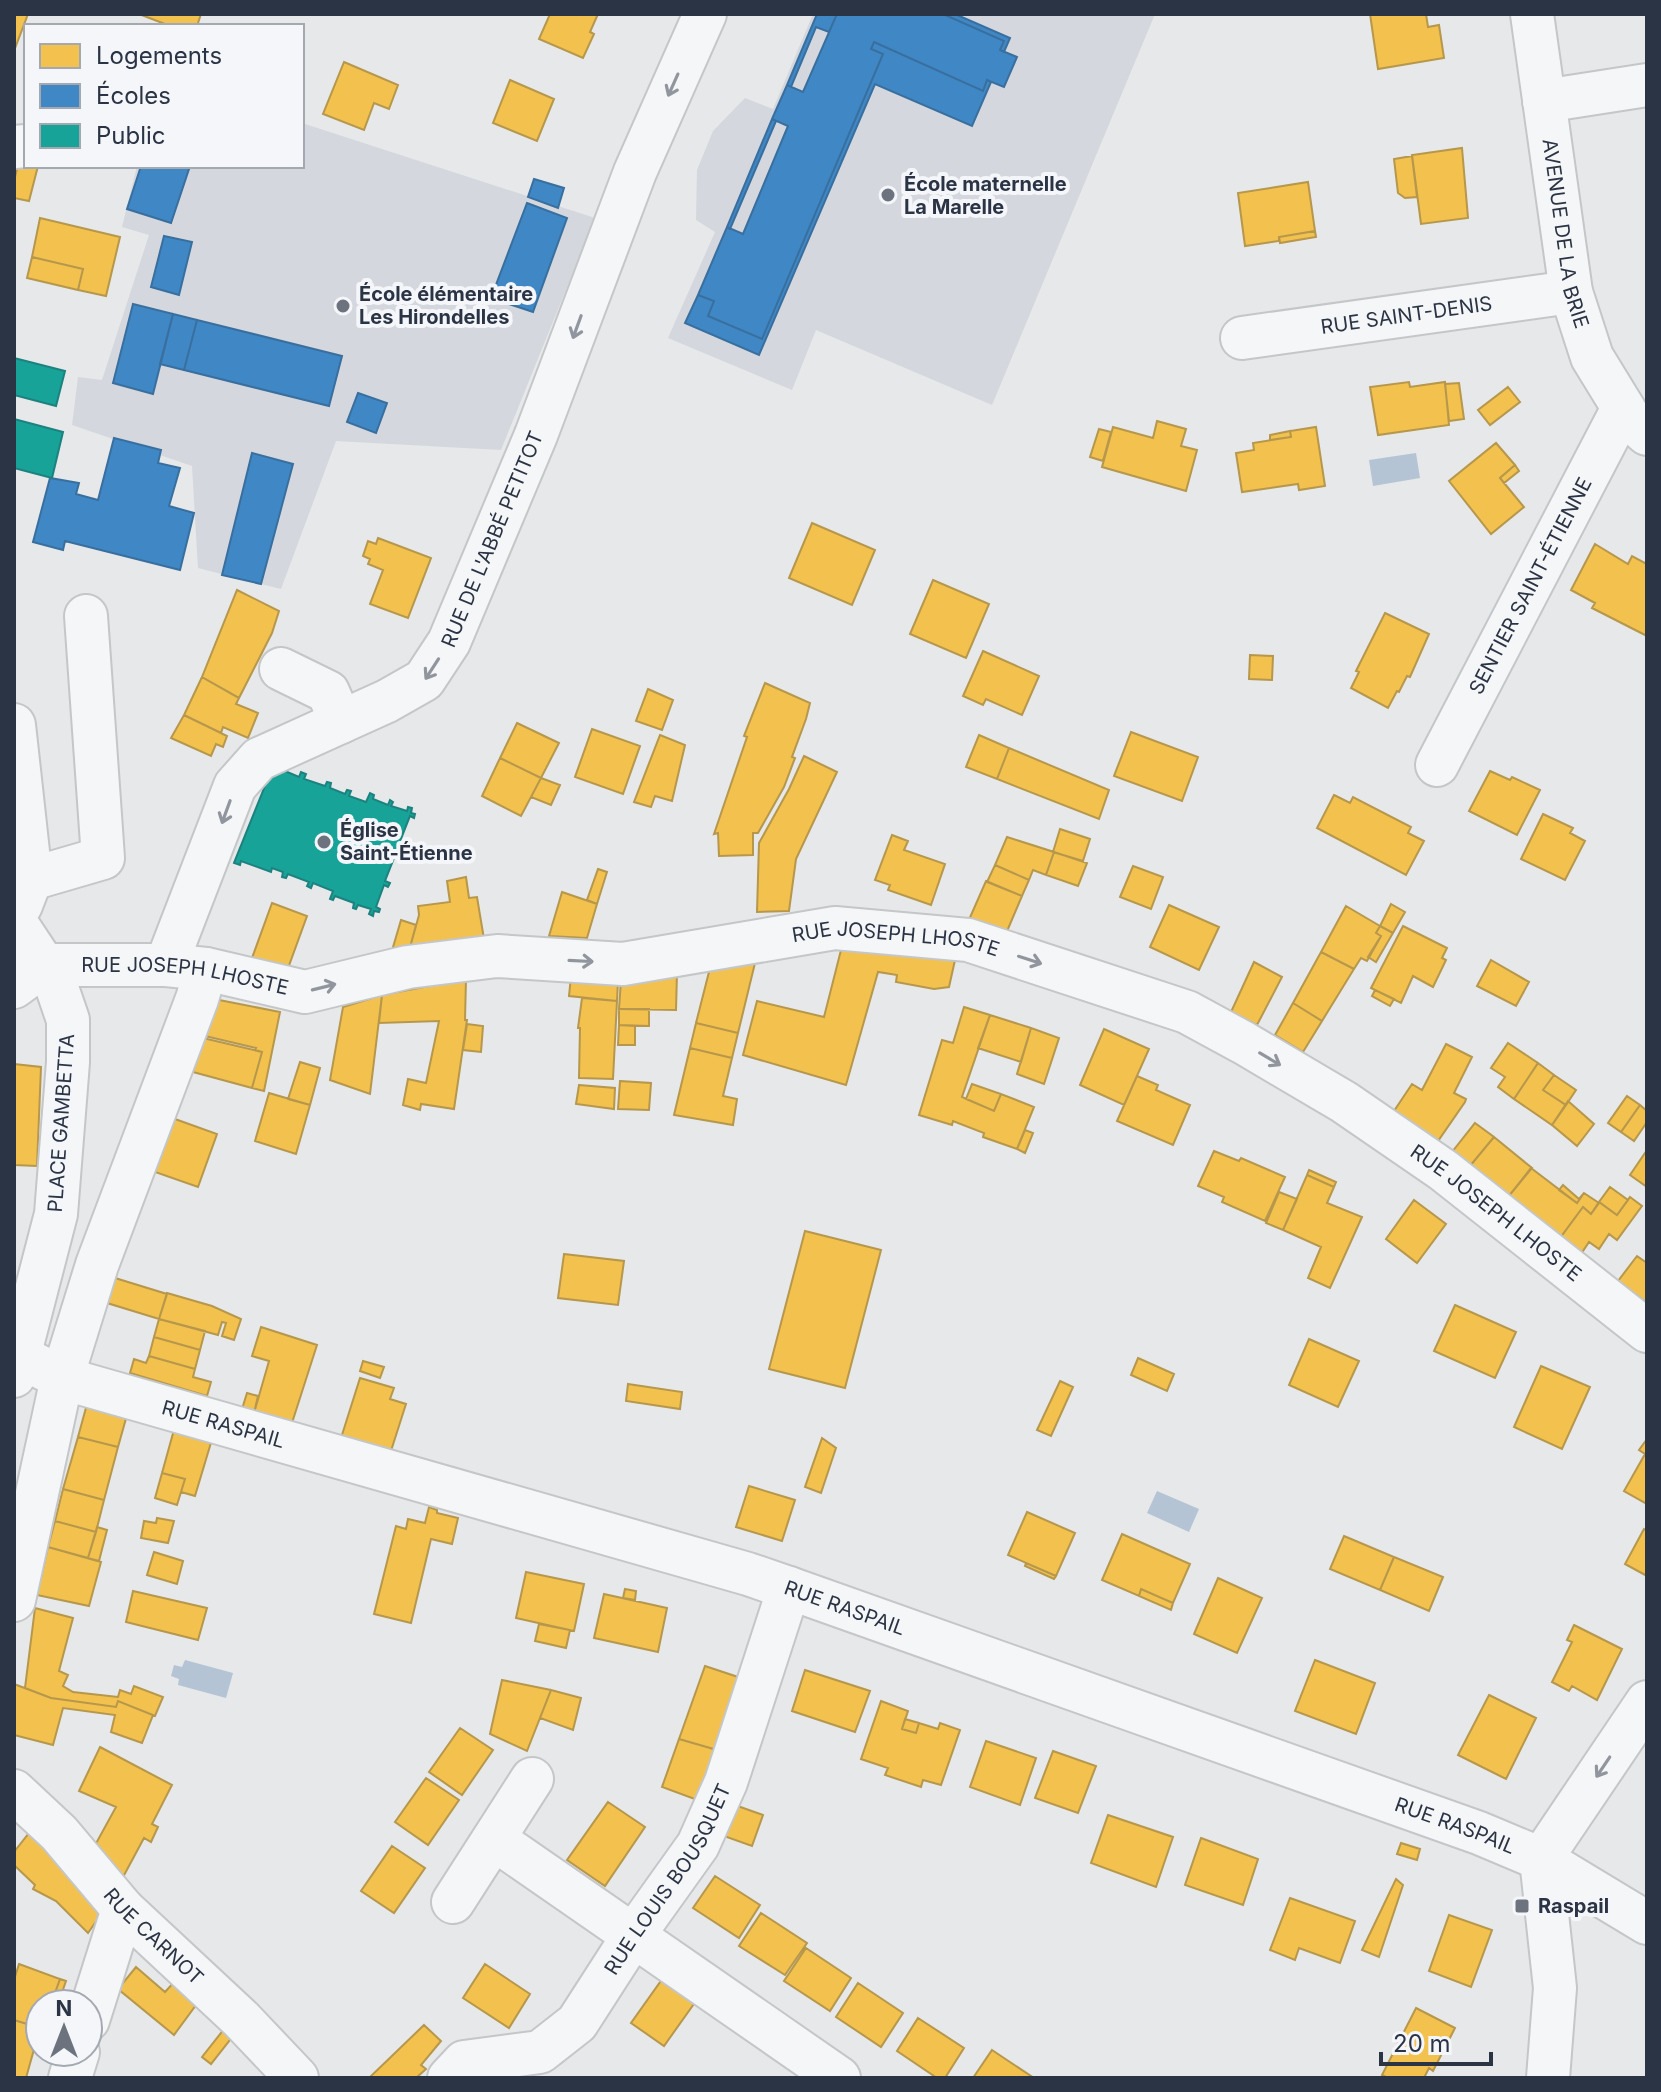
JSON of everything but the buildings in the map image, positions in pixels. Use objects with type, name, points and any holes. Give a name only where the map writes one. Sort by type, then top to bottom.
[{"type":"street","name":"RUE DE L'ABBÉ PETITOT","points":[[62,1378],[97,1265],[197,999],[186,967],[235,786],[259,759],[424,680],[449,642],[536,435],[635,172],[705,14]]},
{"type":"street","name":"AVENUE DE LA BRIE","points":[[1532,14],[1571,292],[1592,357],[1635,421]]},
{"type":"street","points":[[1544,101],[1647,85]]},
{"type":"street","name":"RUE SAINT-DENIS","points":[[1242,338],[1571,292]]},
{"type":"street","name":"SENTIER SAINT-ÉTIENNE","points":[[1437,765],[1635,421]]},
{"type":"street","points":[[31,879],[103,858],[86,616]]},
{"type":"street","points":[[281,669],[328,692],[341,722]]},
{"type":"street","points":[[14,725],[31,879],[14,921]]},
{"type":"street","name":"PLACE GAMBETTA","points":[[14,921],[29,976],[55,982],[68,1020],[68,1062],[56,1214],[17,1367]]},
{"type":"street","name":"RUE JOSEPH LHOSTE","points":[[29,976],[186,967],[305,992],[408,967],[497,956],[623,964],[835,928],[968,940],[1187,1012],[1244,1043],[1344,1102],[1443,1170],[1647,1331]]},
{"type":"street","name":"RUE RASPAIL","points":[[17,1367],[748,1574],[1434,1817],[1541,1859],[1647,1923]]},
{"type":"street","points":[[14,1600],[62,1378]]},
{"type":"street","name":"RUE LOUIS BOUSQUET","points":[[449,2078],[464,2062],[540,2052],[577,2023],[633,1936],[698,1845],[726,1782],[789,1588]]},
{"type":"street","points":[[1548,2078],[1555,1988],[1541,1859],[1647,1702]]},
{"type":"street","points":[[453,1902],[532,1779]]},
{"type":"street","name":"RUE CARNOT","points":[[14,1791],[59,1833],[123,1909],[241,2019],[297,2078]]},
{"type":"street","points":[[494,1839],[839,2078]]},
{"type":"street","points":[[98,1988],[123,1909]]},
{"type":"shaded area","name":"École maternelle La Marelle","points":[[813,14],[1155,14],[992,405],[816,330],[792,390],[668,338],[715,232],[696,220],[697,170],[713,131],[745,98],[773,109]]},
{"type":"shaded area","name":"École élémentaire Les Hirondelles","points":[[304,124],[595,218],[501,450],[336,441],[281,589],[198,568],[192,466],[72,425],[78,377],[102,380],[149,235],[122,227],[137,168],[304,168]]},
{"type":"water","points":[[1416,453],[1420,478],[1373,486],[1369,460]]},
{"type":"water","points":[[1157,1491],[1199,1509],[1189,1532],[1147,1513]]},
{"type":"water","points":[[185,1660],[233,1673],[226,1698],[178,1685],[179,1679],[171,1676],[174,1665],[182,1667]]},
{"type":"place","name":"École maternelle La Marelle","points":[[888,195]]},
{"type":"place","name":"École élémentaire Les Hirondelles","points":[[343,306]]},
{"type":"place","name":"Église Saint-Étienne","points":[[324,842]]},
{"type":"place","name":"Raspail","points":[[1522,1906]]}]
